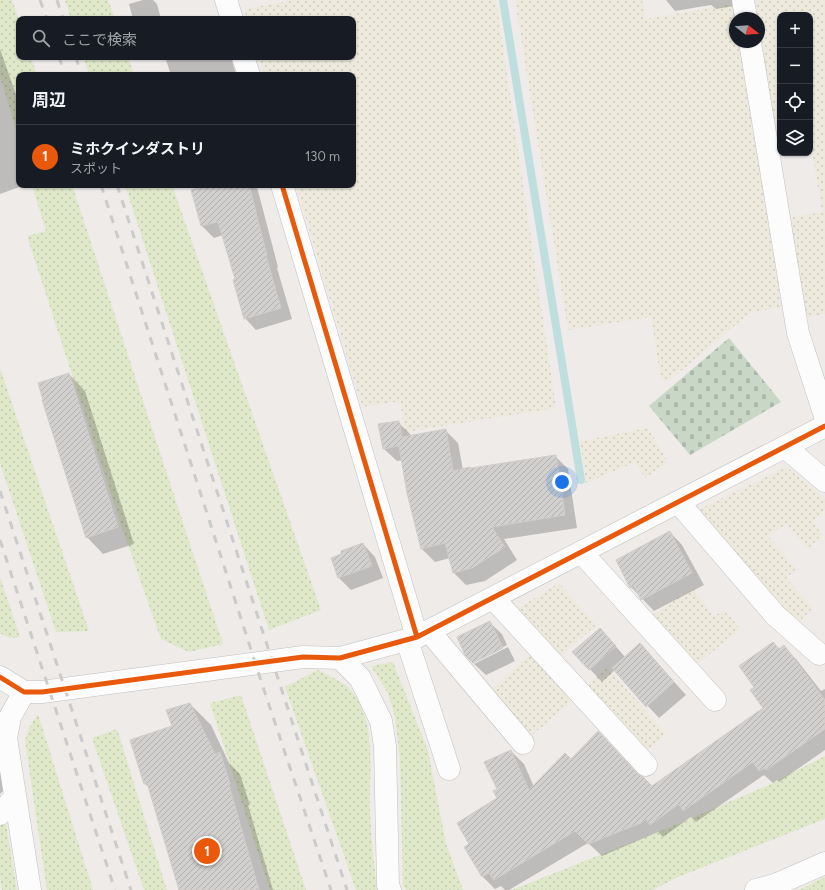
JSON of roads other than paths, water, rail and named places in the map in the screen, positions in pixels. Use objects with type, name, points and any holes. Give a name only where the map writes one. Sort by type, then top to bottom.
[{"type":"street","points":[[226,0],[231,16]]},
{"type":"street","points":[[743,0],[745,12]]},
{"type":"street","points":[[751,48],[798,333],[825,416]]},
{"type":"street","points":[[244,60],[248,72]]},
{"type":"street","points":[[283,188],[418,636],[449,769]]},
{"type":"street","points":[[0,676],[24,692],[42,692],[303,657],[340,658],[418,636],[825,426]]},
{"type":"street","points":[[785,447],[825,481]]},
{"type":"street","points":[[678,502],[775,615],[819,654]]},
{"type":"street","points":[[582,552],[715,700]]},
{"type":"street","points":[[493,598],[646,765]]},
{"type":"street","points":[[418,636],[523,743]]},
{"type":"street","points":[[340,658],[360,678],[381,721],[384,746],[388,885],[390,890]]},
{"type":"street","points":[[24,692],[10,717],[6,738],[30,890]]},
{"type":"street","points":[[0,814],[15,797]]},
{"type":"street","points":[[756,890],[775,884],[825,862]]},
{"type":"waterway","points":[[503,0],[581,480]]},
{"type":"railway","points":[[40,0],[46,16]]},
{"type":"railway","points":[[57,0],[62,16]]},
{"type":"railway","points":[[60,60],[64,72]]},
{"type":"railway","points":[[77,60],[80,72]]},
{"type":"railway","points":[[102,188],[265,693],[331,890]]},
{"type":"railway","points":[[118,188],[347,890]]},
{"type":"railway","points":[[0,491],[131,890]]},
{"type":"railway","points":[[0,540],[115,890]]},
{"type":"place","name":"ミホクインダストリ","points":[[207,851]]}]
